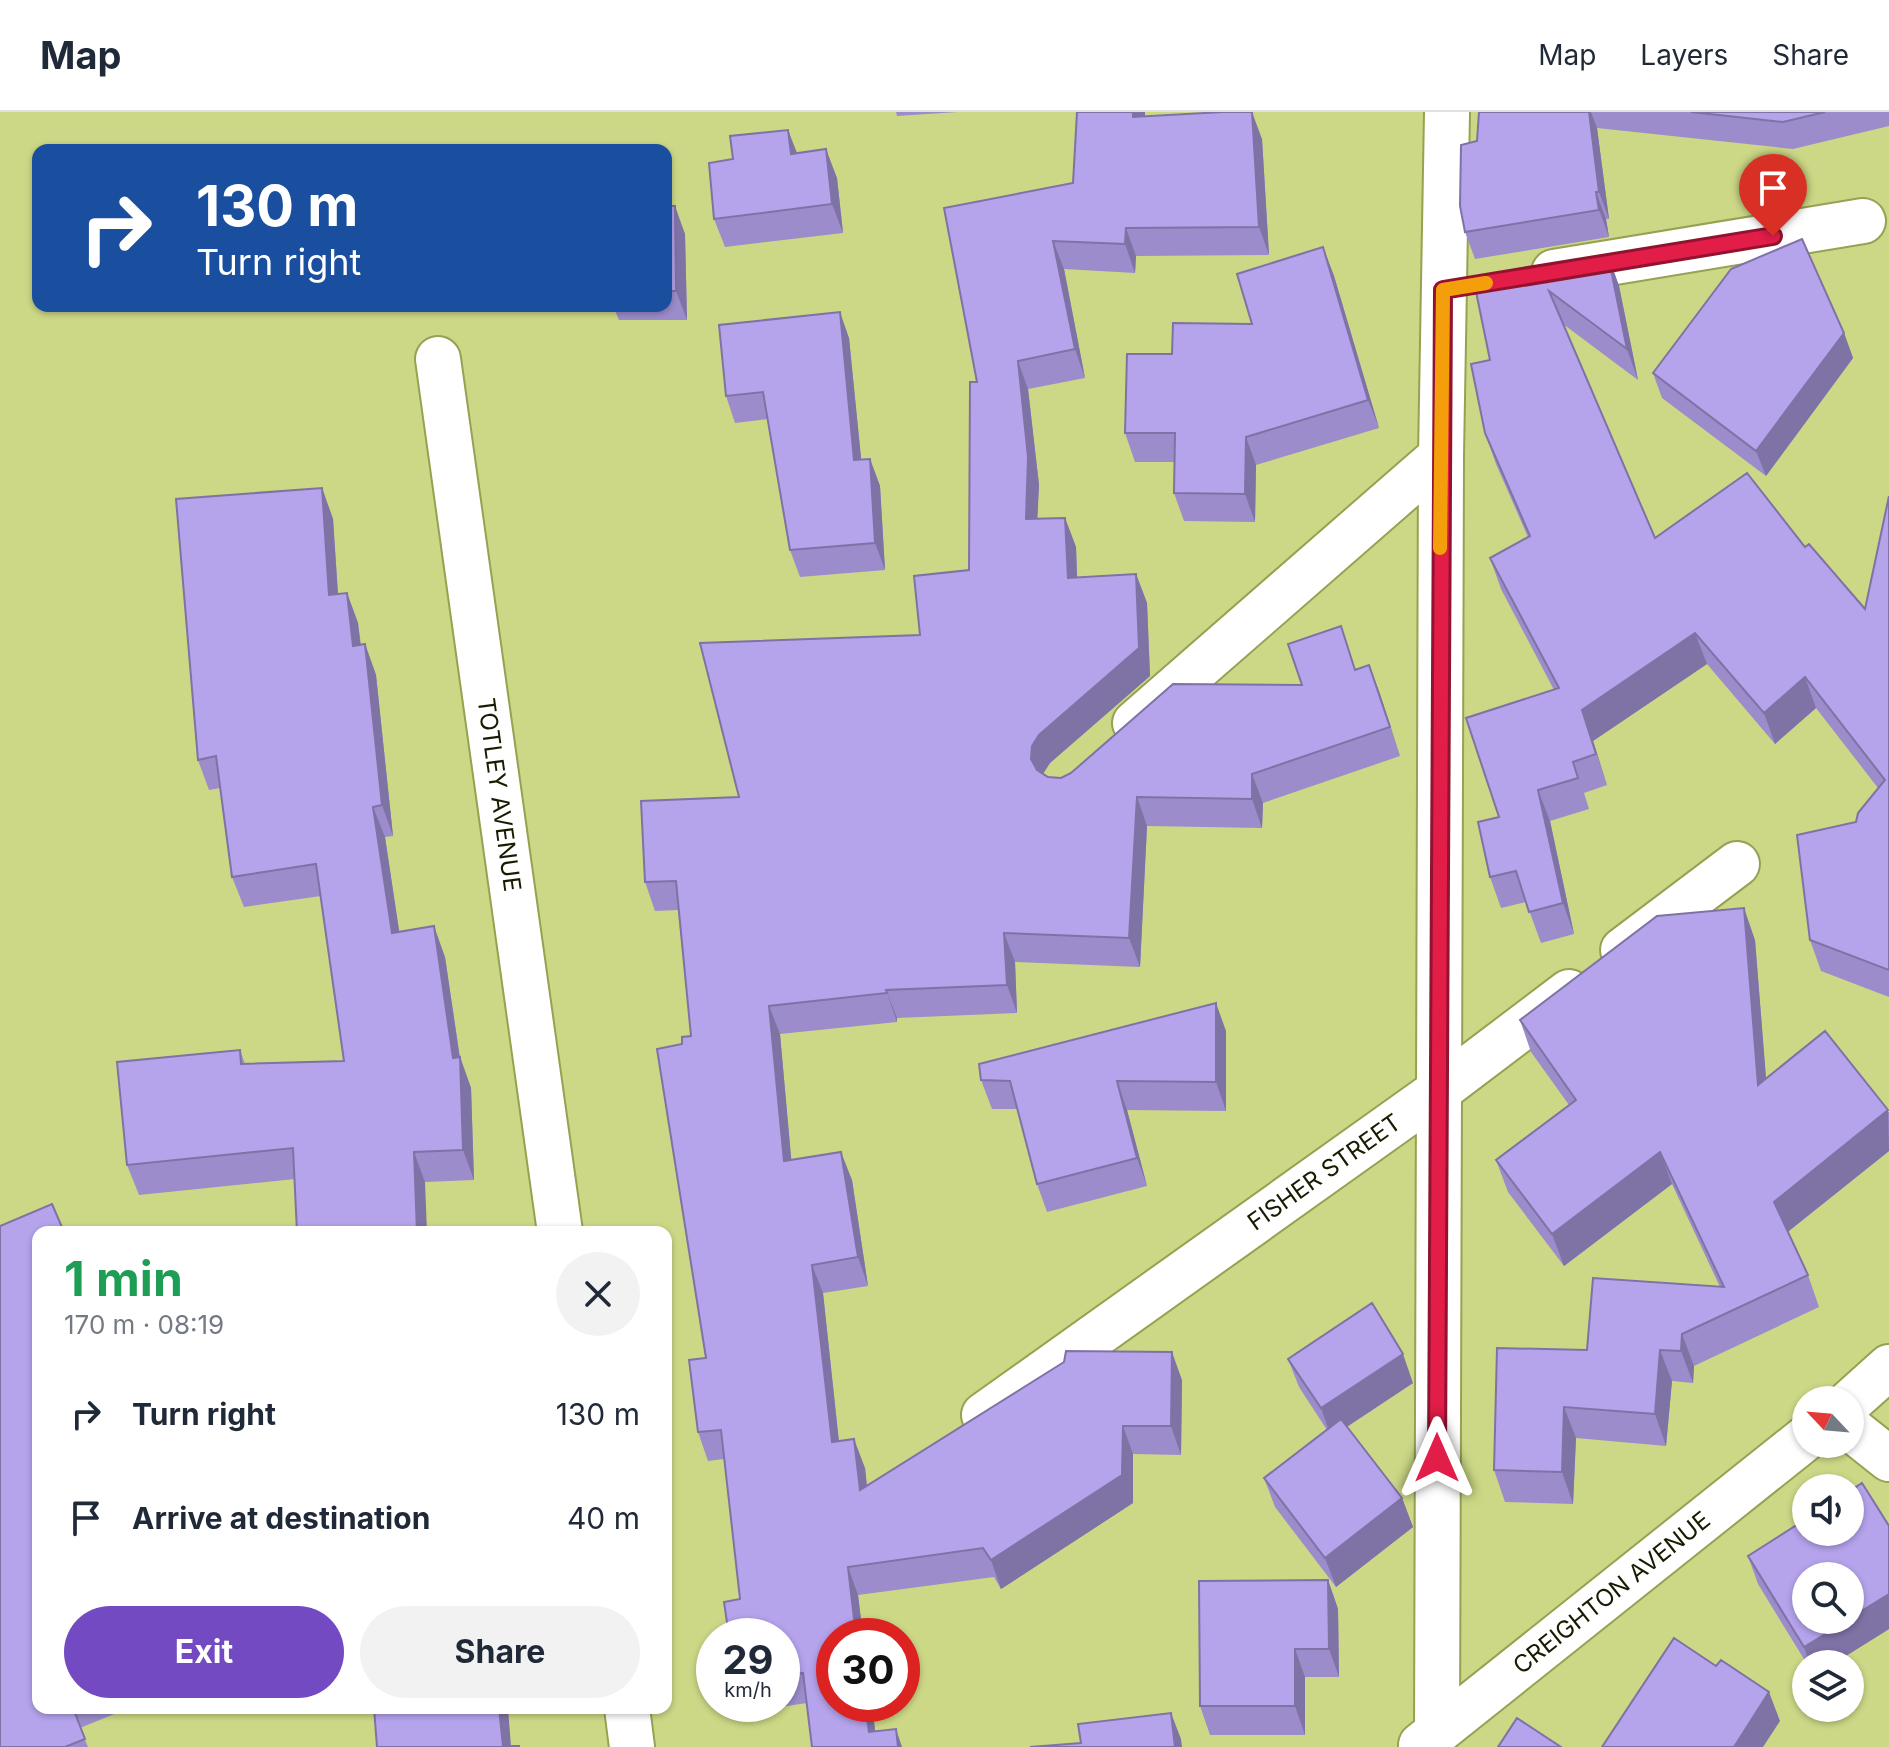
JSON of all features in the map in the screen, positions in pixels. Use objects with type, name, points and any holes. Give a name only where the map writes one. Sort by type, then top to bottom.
[{"type":"street","points":[[1428,1740],[1447,112]]},
{"type":"street","points":[[1443,290],[1863,221]]},
{"type":"street","name":"TOTLEY AVENUE","points":[[438,359],[559,1226]]},
{"type":"street","points":[[1101,751],[1441,456]]},
{"type":"street","name":"FISHER STREET","points":[[984,1415],[1437,1092],[1737,864]]},
{"type":"street","points":[[1864,1389],[1889,1367]]},
{"type":"street","points":[[1864,1439],[1889,1459]]},
{"type":"street","name":"CREIGHTON AVENUE","points":[[1428,1740],[1792,1449]]},
{"type":"street","points":[[628,1714],[632,1747]]},
{"type":"building","points":[[1077,112],[1133,112],[1133,117],[1252,112],[1259,227],[1126,228],[1125,244],[1053,241],[1075,349],[1018,361],[1028,457],[1026,519],[1065,518],[1068,578],[1136,574],[1139,648],[1039,735],[1032,746],[1031,759],[1037,770],[1048,777],[1061,778],[1071,773],[1173,684],[1302,685],[1288,644],[1341,626],[1355,670],[1369,665],[1390,727],[1252,774],[1252,799],[1137,797],[1129,938],[1004,933],[1007,985],[886,990],[887,993],[769,1006],[784,1161],[841,1152],[858,1257],[812,1265],[832,1442],[854,1439],[860,1490],[1064,1362],[1066,1351],[1172,1352],[1171,1426],[1123,1426],[1122,1475],[991,1560],[983,1548],[848,1567],[854,1618],[816,1618],[816,1722],[868,1722],[869,1732],[896,1729],[898,1747],[812,1747],[803,1673],[800,1673],[800,1618],[726,1618],[724,1602],[740,1599],[721,1430],[698,1432],[689,1360],[706,1358],[657,1049],[682,1044],[682,1037],[691,1036],[676,881],[645,882],[641,801],[739,797],[700,643],[920,635],[914,576],[969,570],[970,382],[977,382],[944,208],[1073,183]]},
{"type":"building","points":[[1479,112],[1589,112],[1599,210],[1465,232],[1460,206],[1461,145],[1477,141]]},
{"type":"building","points":[[1691,112],[1825,112],[1783,122]]},
{"type":"building","points":[[788,130],[791,154],[826,149],[832,204],[714,219],[709,163],[733,159],[730,136]]},
{"type":"building","points":[[672,206],[675,206],[676,291],[672,291]]},
{"type":"building","points":[[1802,239],[1844,333],[1756,451],[1653,373],[1731,269]]},
{"type":"building","points":[[1323,247],[1368,400],[1246,437],[1245,494],[1174,493],[1175,433],[1125,433],[1127,354],[1172,354],[1173,323],[1252,324],[1237,274]]},
{"type":"building","points":[[1608,255],[1627,349],[1549,291],[1655,538],[1747,473],[1805,547],[1809,544],[1865,609],[1889,496],[1889,970],[1810,940],[1797,835],[1856,822],[1858,813],[1885,780],[1805,677],[1764,713],[1695,633],[1582,710],[1596,754],[1573,762],[1578,778],[1538,790],[1563,903],[1529,912],[1516,871],[1490,877],[1478,822],[1499,817],[1466,718],[1559,688],[1490,558],[1530,536],[1485,433],[1471,364],[1490,360],[1473,277]]},
{"type":"building","points":[[840,312],[854,460],[870,459],[875,543],[790,550],[763,392],[726,396],[719,325]]},
{"type":"building","points":[[322,488],[329,595],[347,593],[353,646],[365,644],[382,805],[373,807],[392,933],[434,926],[453,1058],[460,1057],[463,1150],[414,1152],[417,1226],[297,1226],[293,1148],[127,1165],[117,1062],[240,1050],[241,1064],[344,1061],[316,864],[232,877],[216,756],[198,760],[176,499]]},
{"type":"building","points":[[1744,908],[1758,1085],[1825,1031],[1888,1110],[1774,1202],[1808,1275],[1682,1334],[1681,1351],[1660,1350],[1655,1414],[1564,1407],[1562,1472],[1494,1470],[1497,1348],[1587,1350],[1593,1278],[1724,1287],[1660,1152],[1552,1234],[1496,1160],[1576,1100],[1520,1020],[1657,916]]},
{"type":"building","points":[[1216,1003],[1216,1082],[1117,1081],[1137,1158],[1037,1184],[1010,1081],[981,1080],[979,1064]]},
{"type":"building","points":[[52,1204],[61,1226],[32,1226],[32,1714],[75,1714],[85,1739],[65,1747],[0,1747],[0,1226]]},
{"type":"building","points":[[1372,1303],[1403,1354],[1321,1408],[1288,1359]]},
{"type":"building","points":[[1341,1419],[1402,1498],[1325,1558],[1264,1478]]},
{"type":"building","points":[[1864,1486],[1889,1526],[1889,1594],[1864,1609],[1864,1562],[1792,1562],[1792,1628],[1748,1556],[1792,1528],[1792,1546],[1864,1546]]},
{"type":"building","points":[[1328,1580],[1329,1649],[1295,1649],[1295,1706],[1200,1706],[1199,1581]]},
{"type":"building","points":[[1796,1634],[1825,1634],[1804,1647]]},
{"type":"building","points":[[1674,1638],[1716,1666],[1721,1660],[1769,1692],[1734,1747],[1602,1747]]},
{"type":"building","points":[[1171,1713],[1175,1747],[1030,1747],[1081,1743],[1078,1724]]},
{"type":"building","points":[[374,1714],[500,1714],[503,1746],[519,1746],[519,1747],[377,1747]]},
{"type":"building","points":[[1517,1718],[1561,1747],[1498,1747]]},
{"type":"slow traffic","points":[[1440,548],[1443,290],[1486,283]]},
{"type":"route","points":[[1437,1458],[1443,290],[1773,236]]}]
